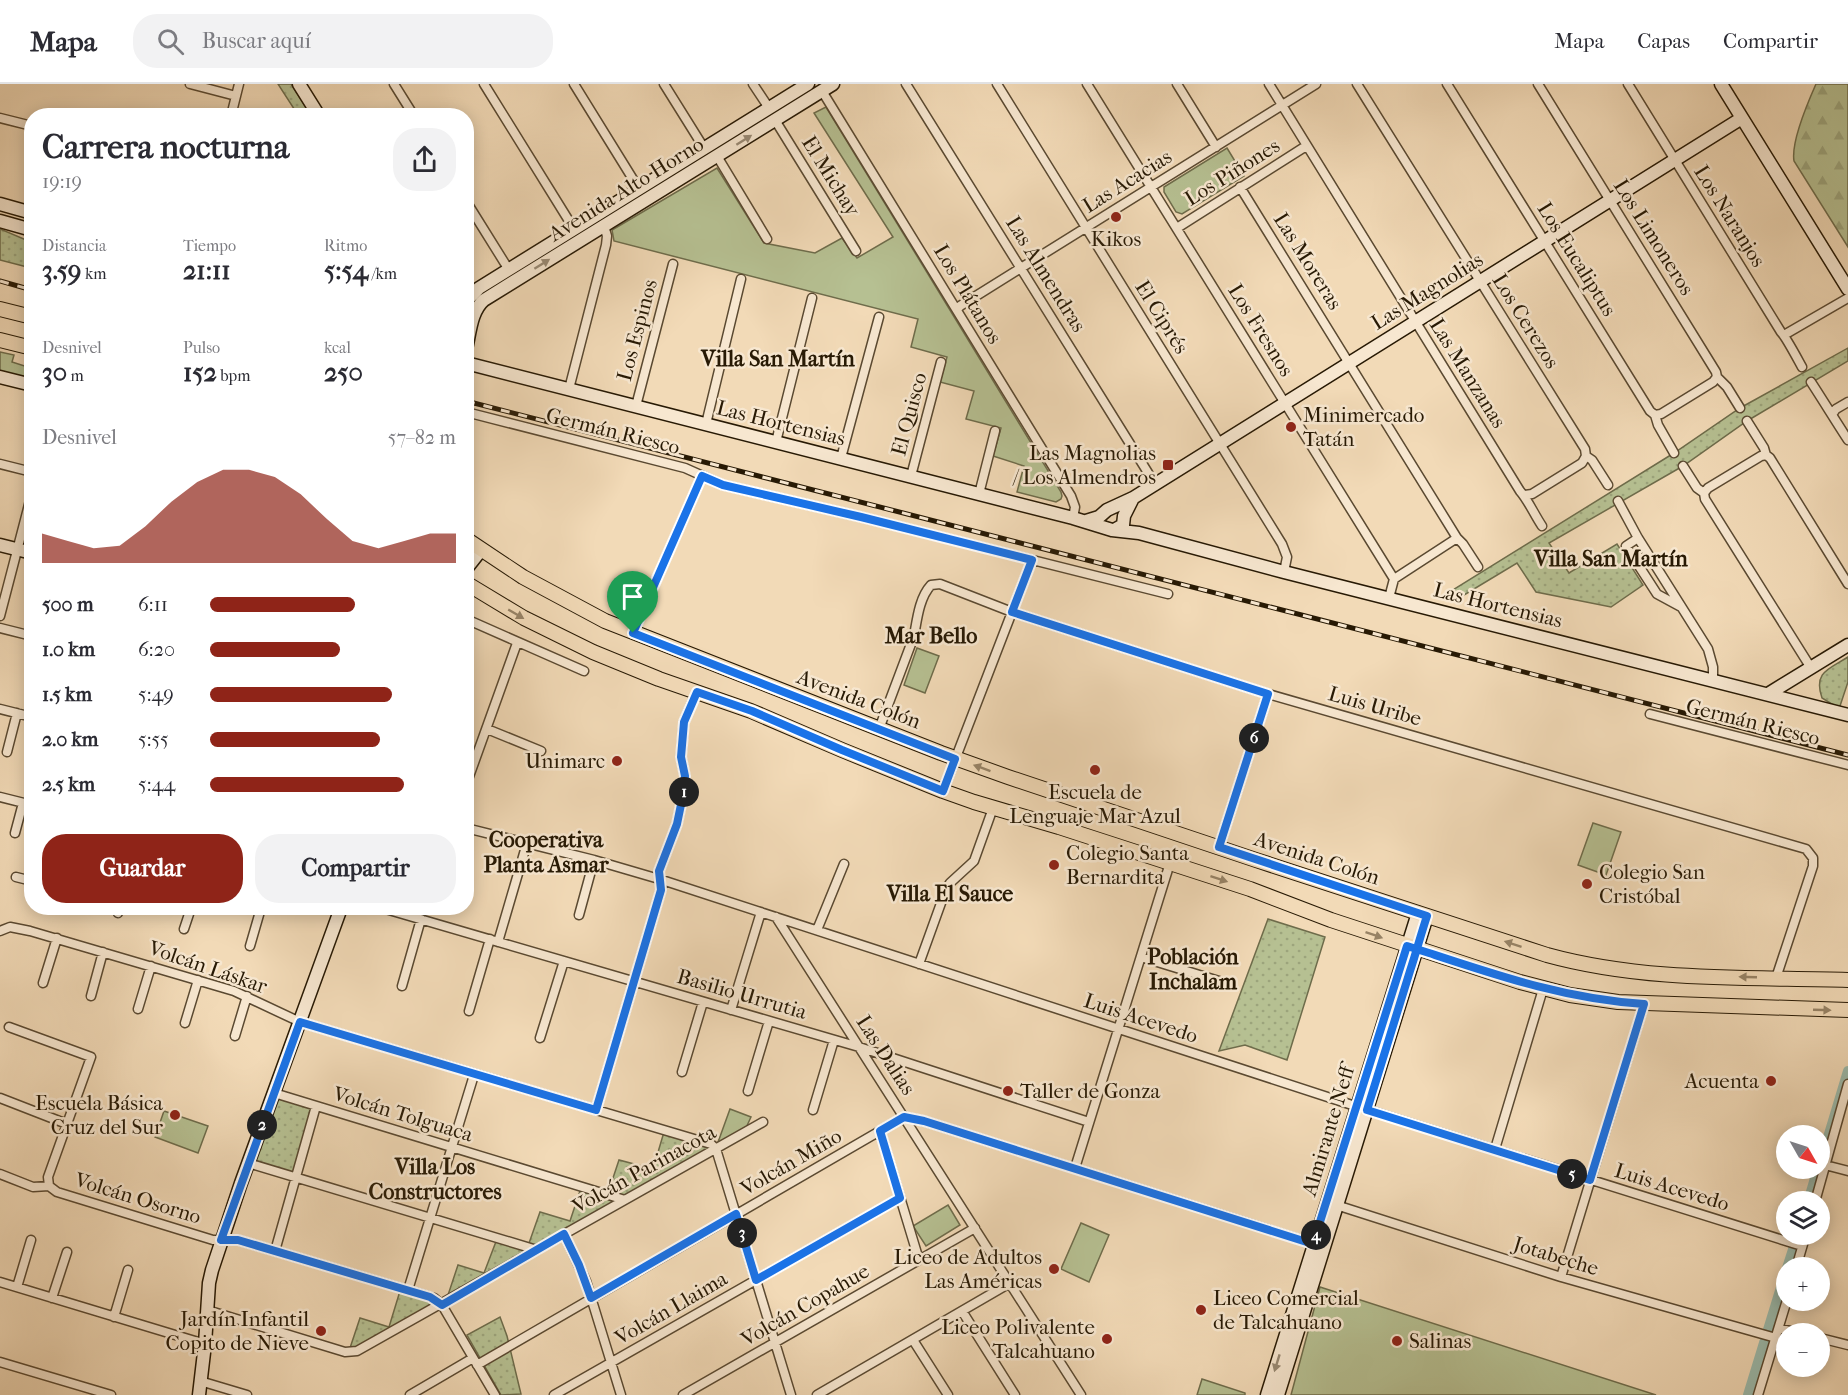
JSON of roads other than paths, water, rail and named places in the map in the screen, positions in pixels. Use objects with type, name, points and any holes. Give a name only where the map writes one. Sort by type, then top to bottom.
[{"type":"main road","points":[[0,309],[24,315]]},
{"type":"main road","points":[[0,340],[24,346]]},
{"type":"main road","name":"Avenida Colón","points":[[474,545],[547,591],[633,633],[955,759],[1547,955],[1592,966],[1653,974],[1848,980]]},
{"type":"main road","points":[[474,588],[570,642],[635,670],[752,711],[943,791],[1250,889],[1412,948],[1543,989],[1594,999],[1644,1004],[1848,1010]]},
{"type":"street","points":[[190,84],[236,96]]},
{"type":"street","points":[[233,108],[239,84]]},
{"type":"street","points":[[299,84],[314,108]]},
{"type":"street","points":[[394,84],[409,108]]},
{"type":"street","points":[[484,84],[574,229]]},
{"type":"street","points":[[574,84],[639,189]]},
{"type":"street","points":[[664,84],[704,148]]},
{"type":"street","points":[[753,84],[769,108]]},
{"type":"street","name":"Avenida Alto Horno","points":[[474,316],[478,305],[512,275],[574,229],[808,84]]},
{"type":"street","name":"Avenida Alto Horno","points":[[474,292],[512,275],[604,226],[834,84]]},
{"type":"street","name":"Las Almendras","points":[[906,84],[1155,484]]},
{"type":"street","name":"El Ciprés","points":[[997,84],[1284,548],[1287,562],[1284,572]]},
{"type":"street","name":"Los Fresnos","points":[[1087,84],[1394,579]]},
{"type":"street","points":[[1177,84],[1216,147]]},
{"type":"street","name":"Las Manzanas","points":[[1269,84],[1520,491],[1525,495],[1542,526]]},
{"type":"street","name":"Las Acacias","points":[[957,310],[1316,84]]},
{"type":"street","name":"Los Cerezos","points":[[1357,84],[1585,449],[1586,456],[1594,463],[1608,485]]},
{"type":"street","name":"Los Eucaliptus","points":[[1447,84],[1650,411],[1655,415],[1674,453]]},
{"type":"street","name":"Los Limoneros","points":[[1538,84],[1717,377],[1727,387],[1740,408]]},
{"type":"street","name":"Los Naranjos","points":[[1628,84],[1802,366]]},
{"type":"street","points":[[1721,84],[1848,289]]},
{"type":"street","name":"Los Plátanos","points":[[822,91],[1073,500],[1080,519]]},
{"type":"street","points":[[0,118],[24,124]]},
{"type":"street","name":"Las Magnolias","points":[[1114,519],[1133,498],[1742,118]]},
{"type":"street","name":"El Michay","points":[[775,120],[856,251]]},
{"type":"street","name":"Los Piñones","points":[[1177,228],[1303,148],[1307,148]]},
{"type":"street","points":[[717,156],[767,239]]},
{"type":"street","name":"Las Moreras","points":[[1240,187],[1457,538],[1478,567]]},
{"type":"street","points":[[0,204],[24,211]]},
{"type":"street","points":[[474,214],[512,275]]},
{"type":"street","points":[[0,221],[24,228]]},
{"type":"street","points":[[569,389],[606,245],[607,236],[604,226]]},
{"type":"street","name":"Los Espinos","points":[[636,406],[673,264]]},
{"type":"street","points":[[706,424],[741,279]]},
{"type":"street","points":[[776,442],[812,298]]},
{"type":"street","points":[[1784,335],[1848,298]]},
{"type":"street","points":[[841,458],[879,317]]},
{"type":"street","name":"El Quisco","points":[[911,476],[941,362]]},
{"type":"street","name":"Las Hortensias","points":[[474,365],[1080,519],[1114,519],[1139,533],[1284,572],[1848,715]]},
{"type":"street","points":[[0,377],[24,383]]},
{"type":"street","points":[[1655,415],[1661,414],[1713,382],[1717,377]]},
{"type":"street","points":[[1811,382],[1833,413],[1848,440]]},
{"type":"street","points":[[1833,413],[1848,402]]},
{"type":"street","name":"Germán Riesco","points":[[474,414],[685,468],[723,485],[1168,594]]},
{"type":"street","points":[[1747,421],[1848,584]]},
{"type":"street","points":[[979,494],[995,431]]},
{"type":"street","points":[[1704,493],[1708,488],[1766,455]]},
{"type":"street","points":[[1525,495],[1532,494],[1582,462],[1586,456]]},
{"type":"street","points":[[0,464],[24,470]]},
{"type":"street","points":[[1683,466],[1697,488],[1704,493],[1705,499],[1811,668]]},
{"type":"street","points":[[633,633],[702,476]]},
{"type":"street","points":[[1618,501],[1638,538],[1708,649],[1713,667],[1713,680]]},
{"type":"street","points":[[0,616],[24,523]]},
{"type":"street","points":[[1389,598],[1394,579],[1457,538]]},
{"type":"street","points":[[1638,538],[1626,546],[1657,594],[1684,609]]},
{"type":"street","points":[[0,545],[24,551]]},
{"type":"street","points":[[474,559],[481,550]]},
{"type":"street","points":[[943,791],[1032,560]]},
{"type":"street","name":"Luis Uribe","points":[[879,729],[914,636],[915,621],[926,592],[931,585],[940,584],[1012,612],[1268,694],[1806,849],[1811,855],[1813,866],[1776,978]]},
{"type":"street","points":[[474,623],[585,672]]},
{"type":"street","points":[[0,628],[24,634]]},
{"type":"street","points":[[474,764],[517,643]]},
{"type":"street","points":[[1768,694],[1848,645]]},
{"type":"street","points":[[596,1110],[661,890],[659,871],[677,824],[685,776],[681,757],[684,722],[697,692]]},
{"type":"street","points":[[1219,847],[1268,694]]},
{"type":"street","points":[[0,709],[24,715]]},
{"type":"street","points":[[7,752],[17,713]]},
{"type":"street","name":"Germán Riesco","points":[[1650,714],[1848,765]]},
{"type":"street","points":[[487,729],[541,751]]},
{"type":"street","points":[[0,797],[24,803]]},
{"type":"street","points":[[919,964],[945,892],[950,884],[974,861],[993,808]]},
{"type":"street","points":[[15,833],[24,811]]},
{"type":"street","name":"Luis Acevedo","points":[[474,830],[659,879],[1361,1108],[1776,1238]]},
{"type":"street","points":[[469,1011],[527,843]]},
{"type":"street","points":[[579,915],[594,860]]},
{"type":"street","points":[[1075,1168],[1170,863]]},
{"type":"street","points":[[817,930],[844,864]]},
{"type":"street","points":[[16,877],[24,879]]},
{"type":"street","points":[[731,1010],[761,912]]},
{"type":"street","points":[[184,929],[189,915]]},
{"type":"street","points":[[250,946],[259,915]]},
{"type":"street","points":[[199,1395],[209,1283],[221,1240],[338,915]]},
{"type":"street","name":"Basilio Urrutia","points":[[407,915],[859,1047],[1089,1122]]},
{"type":"street","name":"Almirante Neff","points":[[1278,1395],[1319,1246],[1422,915]]},
{"type":"street","name":"Las Dalias","points":[[776,917],[1081,1395]]},
{"type":"street","points":[[402,986],[421,919]]},
{"type":"street","name":"Volcán Láskar","points":[[0,931],[10,927],[30,931],[198,980],[247,996],[300,1022],[708,1143],[716,1149]]},
{"type":"street","points":[[43,983],[57,938]]},
{"type":"street","points":[[91,996],[104,952]]},
{"type":"street","points":[[1141,957],[1232,985]]},
{"type":"street","points":[[540,1038],[564,961]]},
{"type":"street","points":[[138,1009],[151,966]]},
{"type":"street","points":[[185,1023],[198,980]]},
{"type":"street","points":[[1494,1149],[1543,989]]},
{"type":"street","points":[[235,1036],[247,996]]},
{"type":"street","points":[[682,1072],[703,1002]]},
{"type":"street","points":[[1560,1277],[1644,1004]]},
{"type":"street","points":[[748,1091],[769,1021]]},
{"type":"street","points":[[9,1027],[91,1057],[48,1177],[49,1186]]},
{"type":"street","points":[[813,1110],[834,1040]]},
{"type":"street","points":[[408,1290],[474,1075]]},
{"type":"street","points":[[1830,1147],[1848,1084]]},
{"type":"street","name":"Volcán Tolguaca","points":[[274,1093],[625,1200]]},
{"type":"street","points":[[0,1098],[67,1124]]},
{"type":"street","points":[[275,1251],[316,1106]]},
{"type":"street","points":[[904,1117],[924,1121],[1319,1246]]},
{"type":"street","name":"Volcán Miño","points":[[410,1395],[591,1298],[904,1117]]},
{"type":"street","name":"Volcán Parinacota","points":[[207,1310],[345,1352],[354,1352],[442,1305],[763,1122]]},
{"type":"street","points":[[880,1131],[919,1260]]},
{"type":"street","points":[[716,1149],[791,1395]]},
{"type":"street","points":[[248,1163],[537,1250]]},
{"type":"street","points":[[1830,1166],[1848,1171]]},
{"type":"street","name":"Volcán Osorno","points":[[0,1174],[33,1187],[49,1186],[57,1192],[213,1240],[238,1240],[408,1290],[434,1298],[442,1305]]},
{"type":"street","name":"Volcán Llaima","points":[[554,1395],[900,1198]]},
{"type":"street","name":"Jotabeche","points":[[1332,1204],[1560,1277],[1770,1337]]},
{"type":"street","name":"Volcán Copahue","points":[[683,1395],[975,1228]]},
{"type":"street","points":[[564,1234],[591,1298],[621,1395]]},
{"type":"street","points":[[17,1287],[31,1240]]},
{"type":"street","name":"Almirante Neff","points":[[1267,1395],[1319,1246]]},
{"type":"street","points":[[52,1298],[67,1252]]},
{"type":"street","points":[[114,1317],[128,1270]]},
{"type":"street","points":[[0,1282],[205,1344]]},
{"type":"street","points":[[817,1395],[1010,1283]]},
{"type":"street","points":[[442,1305],[495,1395]]},
{"type":"street","points":[[962,1311],[1015,1395]]},
{"type":"street","points":[[1758,1395],[1770,1337],[1776,1331]]},
{"type":"street","points":[[913,1340],[946,1392],[935,1395]]},
{"type":"street","points":[[1830,1340],[1848,1345]]},
{"type":"street","points":[[0,1362],[111,1395]]},
{"type":"street","points":[[200,1381],[248,1395]]},
{"type":"waterway","points":[[1830,1131],[1848,1071]]},
{"type":"waterway","points":[[1811,1191],[1815,1179]]},
{"type":"waterway","points":[[1791,1257],[1794,1245]]},
{"type":"waterway","points":[[1748,1395],[1776,1304]]},
{"type":"railway","points":[[0,281],[24,288]]},
{"type":"railway","points":[[474,403],[1848,755]]},
{"type":"place","name":"Kikos","points":[[1116,217]]},
{"type":"place","name":"Minimercado Tatán","points":[[1291,427]]},
{"type":"place","name":"Las Magnolias / Los Almendros","points":[[1168,465]]},
{"type":"place","name":"Unimarc","points":[[617,761]]},
{"type":"place","name":"Escuela de Lenguaje Mar Azul","points":[[1095,770]]},
{"type":"place","name":"Colegio Santa Bernardita","points":[[1054,865]]},
{"type":"place","name":"Colegio San Cristóbal","points":[[1587,884]]},
{"type":"place","name":"Acuenta","points":[[1771,1081]]},
{"type":"place","name":"Taller de Gonza","points":[[1008,1091]]},
{"type":"place","name":"Escuela Básica Cruz del Sur","points":[[175,1115]]},
{"type":"place","name":"Liceo de Adultos Las Américas","points":[[1054,1269]]},
{"type":"place","name":"Liceo Comercial de Talcahuano","points":[[1201,1310]]},
{"type":"place","name":"Jardín Infantil Copito de Nieve","points":[[321,1331]]},
{"type":"place","name":"Liceo Polivalente Talcahuano","points":[[1107,1339]]},
{"type":"place","name":"Salinas","points":[[1397,1341]]},
{"type":"district","name":"Villa San Martín","points":[[778,358]]},
{"type":"district","name":"Villa San Martín","points":[[1611,558]]},
{"type":"district","name":"Mar Bello","points":[[931,635]]},
{"type":"district","name":"Cooperativa Planta Asmar","points":[[546,852]]},
{"type":"district","name":"Villa El Sauce","points":[[950,893]]},
{"type":"district","name":"Población Inchalam","points":[[1193,968]]},
{"type":"district","name":"Villa Los Constructores","points":[[435,1178]]}]
